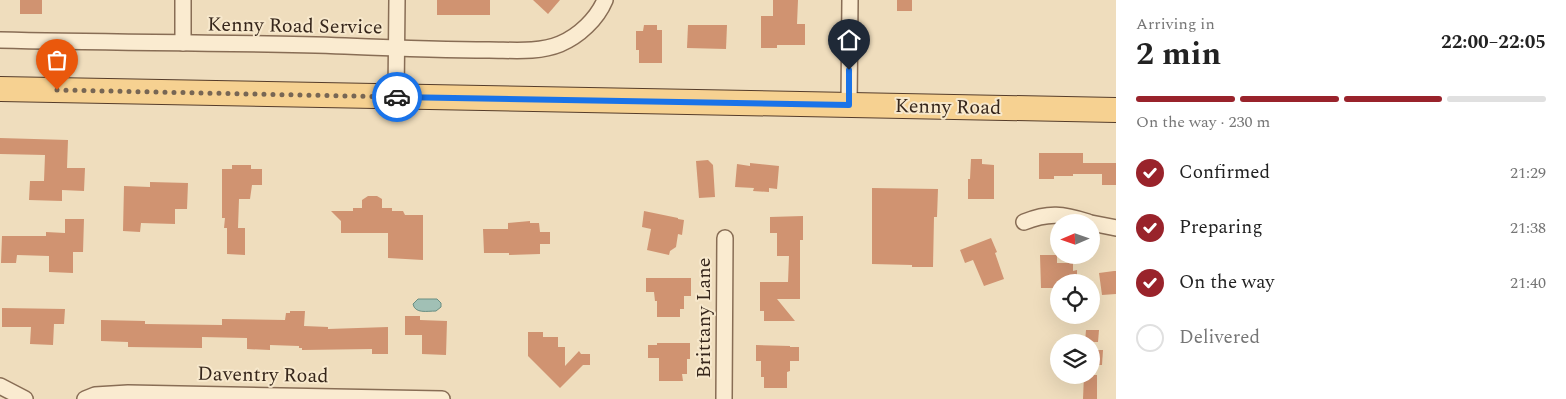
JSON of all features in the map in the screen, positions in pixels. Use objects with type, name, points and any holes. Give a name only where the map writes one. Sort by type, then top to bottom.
[{"type":"main road","name":"Kenny Road","points":[[0,90],[1116,110]]},
{"type":"street","points":[[183,0],[183,43]]},
{"type":"street","points":[[396,97],[397,0]]},
{"type":"street","name":"Kenny Road Service","points":[[0,40],[531,50],[559,44],[584,29],[595,17],[605,0]]},
{"type":"street","points":[[849,105],[850,0]]},
{"type":"street","points":[[1024,222],[1050,215]]},
{"type":"street","points":[[1100,225],[1116,228]]},
{"type":"street","name":"Brittany Lane","points":[[724,399],[725,238]]},
{"type":"street","points":[[0,386],[25,399]]},
{"type":"street","name":"Daventry Road","points":[[84,399],[95,395],[128,392],[442,399]]},
{"type":"water","points":[[418,299],[437,299],[441,303],[441,307],[436,311],[419,311],[413,304]]},
{"type":"building","points":[[20,0],[42,0],[42,14],[20,14]]},
{"type":"building","points":[[437,0],[490,0],[490,15],[437,15]]},
{"type":"building","points":[[533,0],[560,0],[548,14]]},
{"type":"building","points":[[773,0],[798,0],[797,24],[805,24],[805,45],[777,45],[777,48],[761,48],[761,16],[773,16]]},
{"type":"building","points":[[897,0],[912,0],[912,11],[897,11]]},
{"type":"building","points":[[644,25],[657,25],[657,30],[662,30],[662,63],[639,63],[639,50],[636,50],[636,31],[643,31]]},
{"type":"building","points":[[688,25],[727,25],[726,49],[687,48]]},
{"type":"building","points":[[0,138],[68,140],[67,168],[85,168],[84,191],[62,190],[62,201],[29,200],[30,181],[44,181],[45,155],[0,154]]},
{"type":"building","points":[[1039,153],[1083,153],[1083,163],[1116,163],[1116,185],[1102,185],[1102,174],[1073,174],[1073,176],[1054,176],[1054,179],[1039,179]]},
{"type":"building","points":[[971,159],[982,159],[982,164],[994,165],[994,199],[968,199]]},
{"type":"building","points":[[708,160],[713,165],[715,197],[699,198],[696,161]]},
{"type":"building","points":[[750,163],[779,166],[777,189],[769,188],[769,192],[753,191],[754,188],[735,187],[737,164],[750,166]]},
{"type":"building","points":[[232,165],[251,165],[251,169],[262,169],[262,185],[252,185],[250,199],[239,199],[238,228],[245,228],[245,255],[227,254],[227,228],[224,228],[225,218],[222,218],[222,169],[232,169]]},
{"type":"building","points":[[150,182],[188,183],[187,209],[175,209],[175,224],[141,223],[140,232],[123,231],[124,186],[150,187]]},
{"type":"building","points":[[872,188],[938,189],[937,217],[934,217],[933,267],[872,264]]},
{"type":"building","points":[[368,196],[377,196],[382,199],[382,208],[392,208],[392,211],[403,211],[405,215],[423,215],[423,260],[388,258],[388,233],[341,233],[341,221],[331,211],[353,211],[353,208],[362,208],[362,200]]},
{"type":"building","points":[[644,211],[684,220],[682,235],[678,234],[676,247],[670,251],[669,255],[647,250],[651,229],[642,227]]},
{"type":"building","points":[[803,216],[803,240],[800,240],[800,299],[777,299],[795,321],[764,321],[764,311],[760,311],[760,282],[788,282],[789,256],[777,256],[777,233],[770,233],[770,217]]},
{"type":"building","points":[[65,219],[84,219],[83,252],[73,252],[73,273],[49,272],[49,256],[17,255],[16,263],[1,263],[2,236],[46,236],[46,232],[65,233]]},
{"type":"building","points":[[530,221],[530,223],[539,223],[540,232],[550,232],[550,244],[540,244],[540,254],[509,255],[509,253],[484,253],[483,229],[508,229],[508,223]]},
{"type":"building","points":[[991,238],[1004,279],[984,286],[973,260],[965,263],[960,250]]},
{"type":"building","points":[[1040,255],[1050,255],[1050,264],[1073,264],[1073,271],[1077,270],[1077,274],[1050,274],[1050,288],[1041,288]]},
{"type":"building","points":[[1116,271],[1116,294],[1102,295],[1099,273]]},
{"type":"building","points":[[646,278],[691,278],[691,296],[684,296],[684,309],[680,309],[680,317],[657,317],[657,301],[655,301],[654,292],[646,292]]},
{"type":"building","points":[[2,308],[65,309],[64,324],[54,324],[53,345],[30,344],[31,327],[2,327]]},
{"type":"building","points":[[290,311],[305,311],[304,326],[328,327],[328,329],[388,327],[388,354],[372,354],[372,349],[302,350],[299,346],[270,345],[270,350],[247,349],[247,338],[202,337],[202,348],[128,347],[128,342],[101,341],[101,320],[145,321],[145,324],[222,325],[222,319],[285,320],[286,313],[290,313]]},
{"type":"building","points":[[405,316],[420,316],[420,320],[447,321],[446,355],[422,354],[422,335],[405,335]]},
{"type":"building","points":[[1086,330],[1099,330],[1099,334],[1086,334]]},
{"type":"building","points":[[528,332],[543,332],[543,337],[558,337],[558,347],[565,347],[565,366],[579,351],[581,354],[590,354],[590,365],[583,365],[560,388],[528,356]]},
{"type":"building","points":[[657,343],[690,343],[690,359],[687,359],[687,374],[682,374],[683,381],[659,381],[659,358],[648,358],[648,345],[657,345]]},
{"type":"building","points":[[756,345],[799,347],[799,361],[790,361],[790,371],[787,372],[787,388],[764,388],[764,377],[761,377],[761,361],[756,361]]},
{"type":"building","points":[[1100,350],[1103,350],[1102,365],[1100,365]]},
{"type":"building","points":[[1084,384],[1097,384],[1097,399],[1083,399]]},
{"type":"way so far","points":[[57,90],[397,97]]},
{"type":"route","points":[[397,97],[849,105],[849,70]]}]
